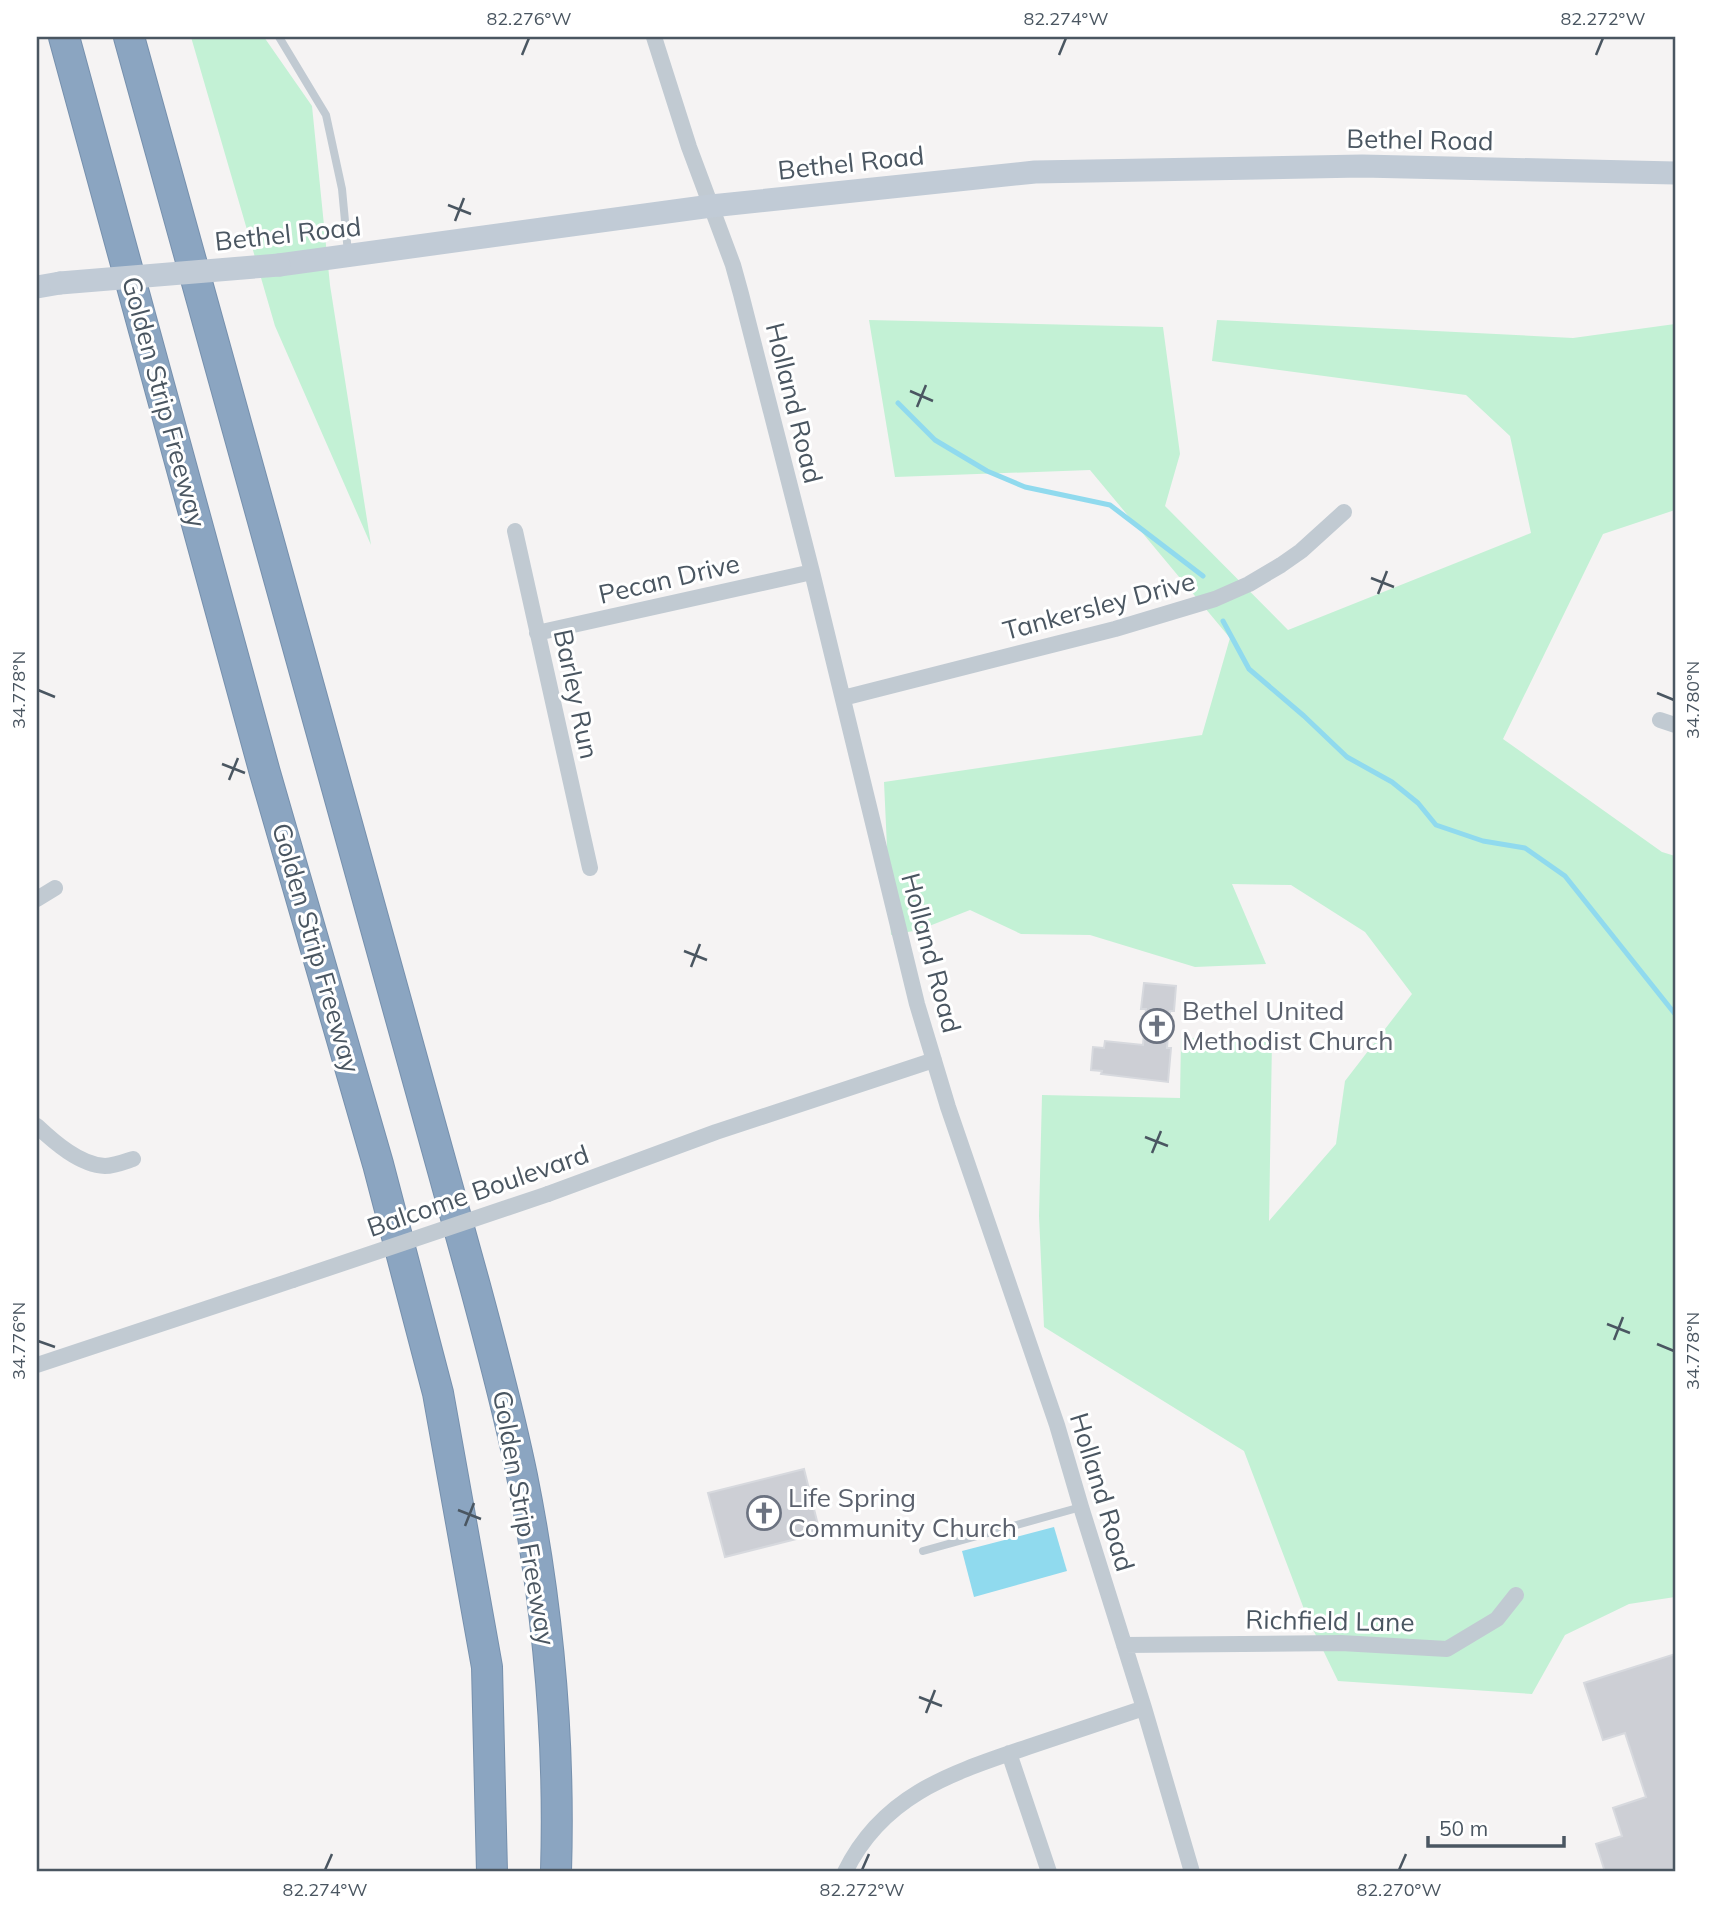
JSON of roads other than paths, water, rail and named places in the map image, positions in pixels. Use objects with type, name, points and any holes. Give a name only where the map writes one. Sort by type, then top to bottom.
[{"type":"highway","name":"Golden Strip Freeway","points":[[64,37],[265,773],[378,1164],[438,1393],[487,1667],[492,1872]]},
{"type":"highway","name":"Golden Strip Freeway","points":[[130,37],[506,1402],[536,1556],[549,1665],[556,1755],[556,1872]]},
{"type":"street","name":"Holland Road","points":[[654,37],[689,147],[733,265],[741,294],[812,572],[916,1003],[1057,1425],[1192,1872]]},
{"type":"street","name":"Bethel Road","points":[[37,287],[279,265],[711,206],[1035,172],[1362,166],[1675,173]]},
{"type":"street","name":"Tankersley Drive","points":[[843,698],[1115,629],[1215,599],[1249,584],[1281,565],[1301,551],[1344,512]]},
{"type":"street","name":"Barley Run","points":[[514,531],[590,868]]},
{"type":"street","name":"Pecan Drive","points":[[537,633],[812,572]]},
{"type":"street","points":[[37,899],[55,888]]},
{"type":"street","name":"Balcome Boulevard","points":[[37,1365],[548,1194],[716,1132],[934,1060]]},
{"type":"street","points":[[37,1126],[75,1155],[95,1165],[108,1166],[133,1159]]},
{"type":"street","name":"Richfield Lane","points":[[1124,1645],[1341,1643],[1447,1649],[1497,1619],[1516,1595]]},
{"type":"street","points":[[845,1872],[868,1836],[881,1822],[910,1796],[927,1786],[960,1770],[1144,1708]]},
{"type":"street","points":[[1009,1753],[1049,1872]]},
{"type":"lane","points":[[279,37],[326,115],[342,189],[348,256]]},
{"type":"lane","points":[[923,1551],[1080,1507]]},
{"type":"water","points":[[1054,1527],[1067,1571],[974,1597],[962,1551]]},
{"type":"waterway","points":[[898,403],[935,440],[987,471],[1025,487],[1110,505],[1203,576]]},
{"type":"waterway","points":[[1223,621],[1249,669],[1347,757],[1392,782],[1418,803],[1436,825],[1483,841],[1525,848],[1565,876],[1675,1014]]},
{"type":"place","name":"Bethel United Methodist Church","points":[[1157,1026]]},
{"type":"place","name":"Life Spring Community Church","points":[[764,1513]]}]
